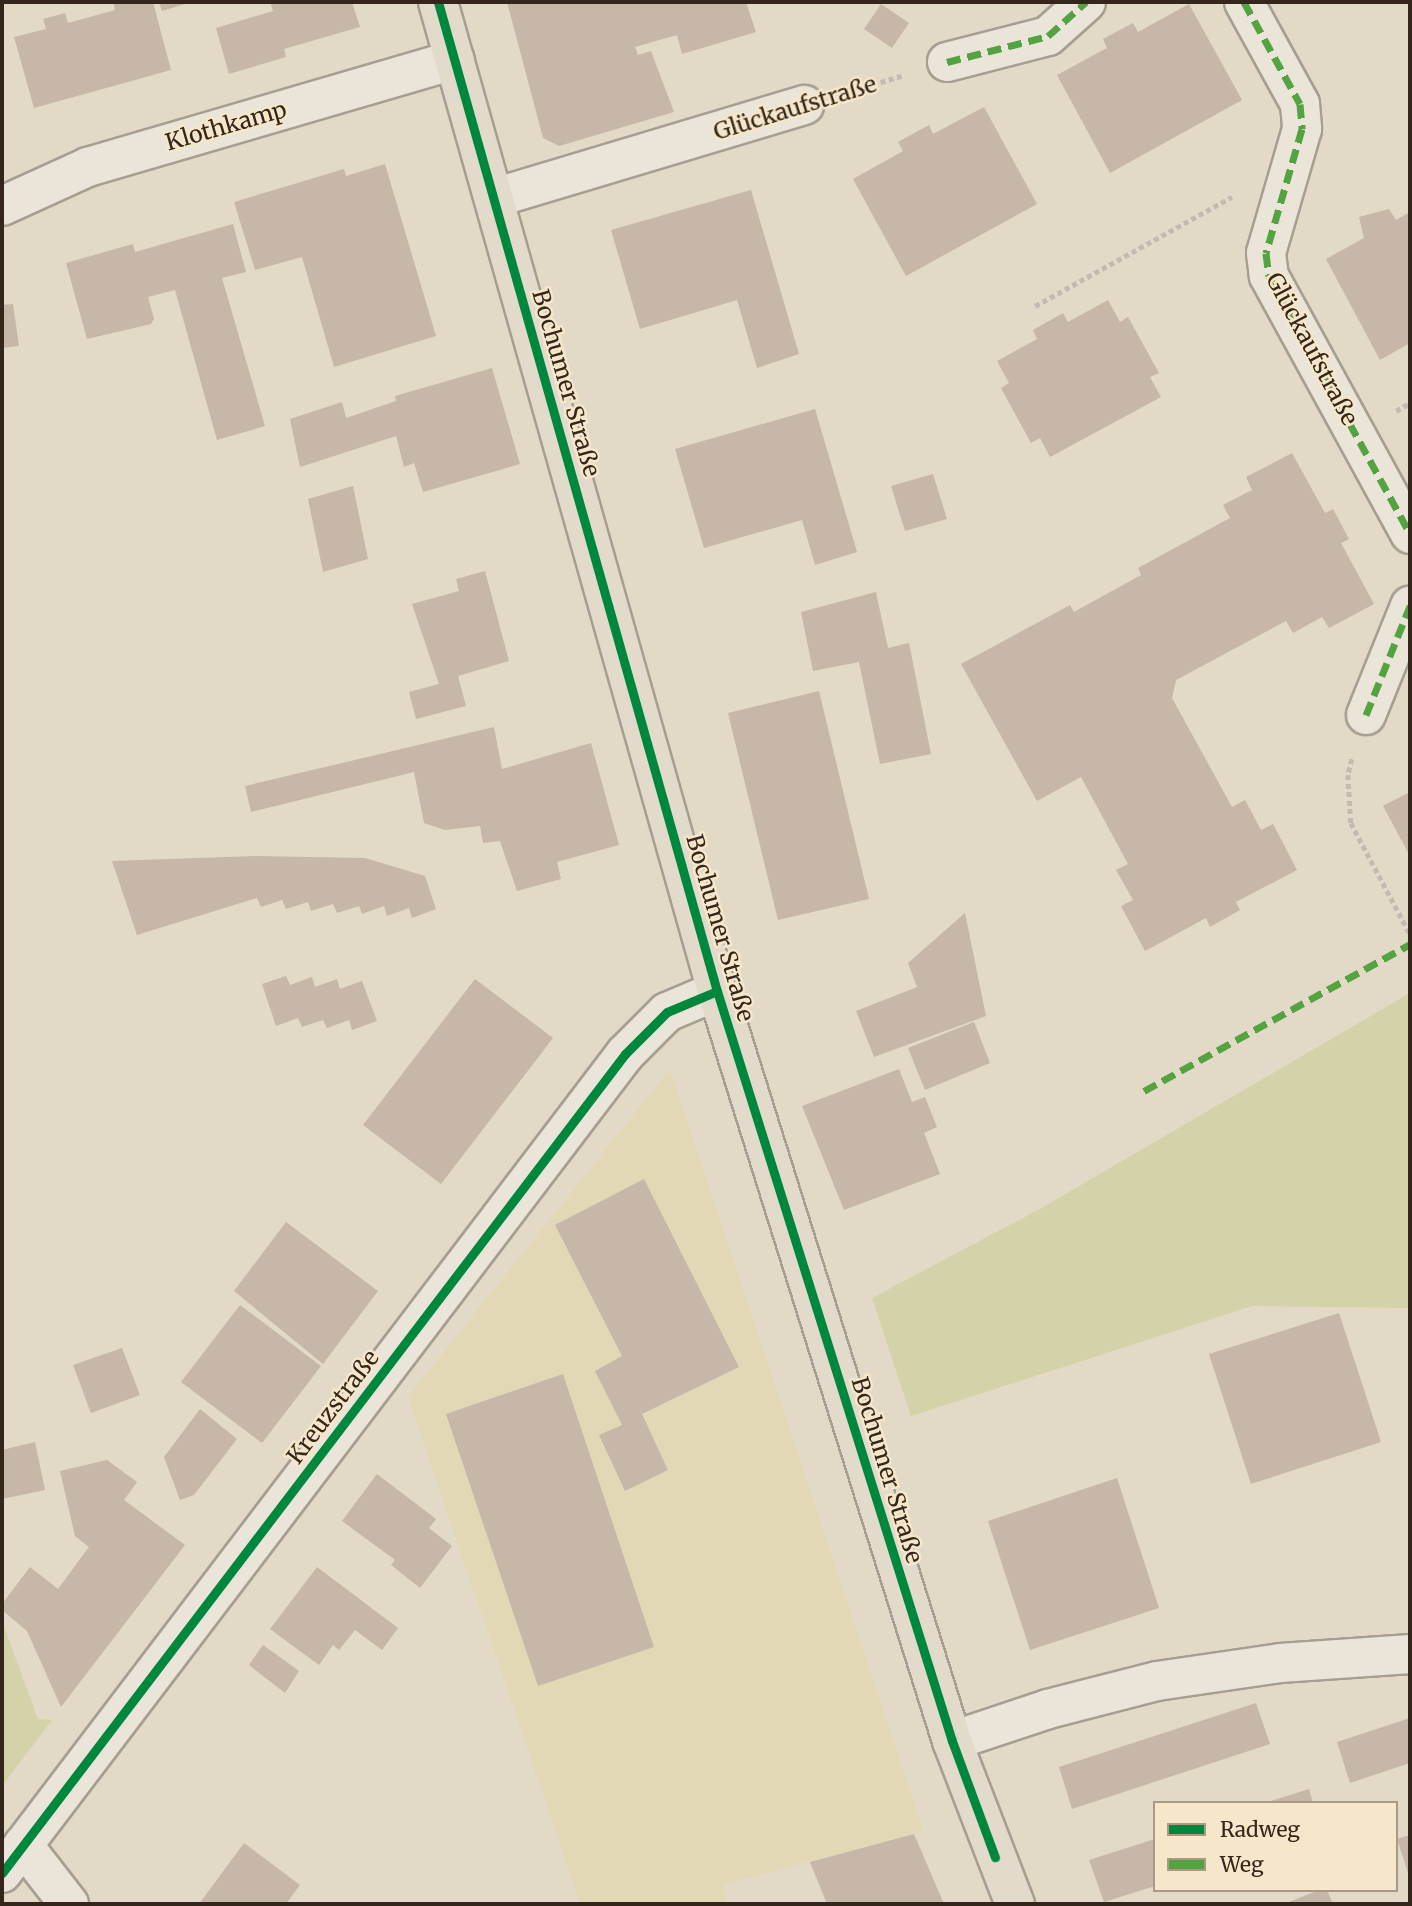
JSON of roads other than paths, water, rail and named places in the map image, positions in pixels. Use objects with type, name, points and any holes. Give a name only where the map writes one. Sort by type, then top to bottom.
[{"type":"main road","name":"Bochumer Straße","points":[[438,2],[717,992],[952,1741],[1016,1904]]},
{"type":"street","points":[[947,62],[1048,36],[1086,2]]},
{"type":"street","name":"Glückaufstraße","points":[[1244,2],[1300,104],[1302,129],[1266,253],[1269,276],[1410,534]]},
{"type":"street","name":"Klothkamp","points":[[2,206],[88,167],[455,60]]},
{"type":"street","name":"Glückaufstraße","points":[[494,198],[804,105]]},
{"type":"street","points":[[1366,715],[1410,606]]},
{"type":"street","name":"Kreuzstraße","points":[[12,1859],[625,1054],[667,1012],[717,992]]},
{"type":"street","points":[[952,1741],[1157,1681],[1281,1663],[1410,1654]]},
{"type":"street","points":[[12,1859],[69,1904]]}]
